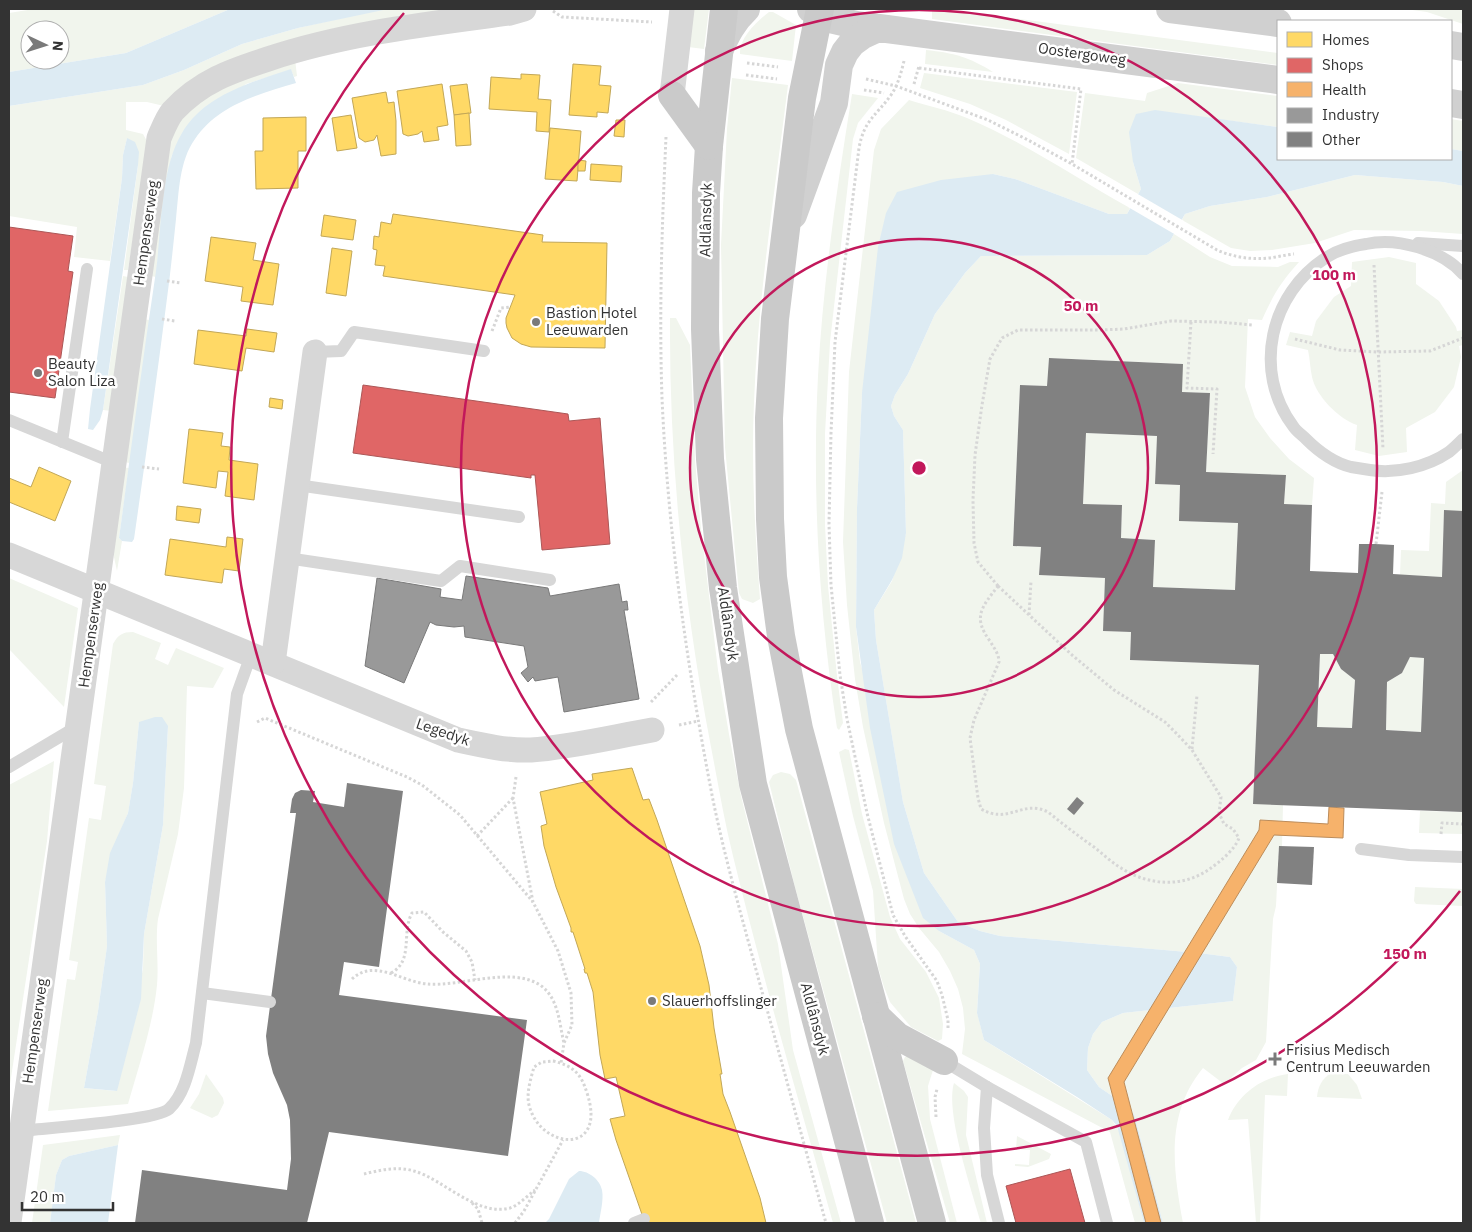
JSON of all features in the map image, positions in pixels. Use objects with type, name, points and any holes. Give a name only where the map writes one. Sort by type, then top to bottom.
[{"type":"main road","name":"Aldlânsdyk","points":[[724,9],[709,146],[706,193],[705,329],[710,458],[723,588],[753,784],[870,1223]]},
{"type":"main road","points":[[719,52],[728,32],[739,15],[746,9]]},
{"type":"main road","points":[[1170,9],[1277,23]]},
{"type":"main road","points":[[817,10],[802,98],[775,319],[769,418],[770,520],[775,587],[784,655],[799,730],[932,1223]]},
{"type":"main road","name":"Oostergoweg","points":[[817,10],[826,18],[856,26],[1277,80]]},
{"type":"main road","name":"Oostergoweg","points":[[844,96],[839,65],[845,52],[852,43],[863,35],[876,29],[886,29]]},
{"type":"main road","points":[[672,95],[709,146]]},
{"type":"main road","points":[[785,238],[844,96]]},
{"type":"main road","points":[[876,1016],[897,1036],[944,1061]]},
{"type":"street","name":"Hempenserweg","points":[[9,1222],[11,1184],[21,1131],[159,138],[172,112],[196,90],[226,73],[302,47],[360,35],[510,13],[524,9]]},
{"type":"street","points":[[672,95],[681,16]]},
{"type":"street","points":[[262,659],[287,558],[315,352]]},
{"type":"street","name":"Legedyk","points":[[9,555],[458,740],[529,750],[563,746],[652,730]]},
{"type":"lane","points":[[1463,246],[1374,242],[1349,247],[1327,257],[1303,275],[1285,299],[1274,326],[1270,361],[1276,395],[1293,426],[1318,451],[1349,466],[1384,472],[1418,467],[1449,452],[1463,439]]},
{"type":"lane","points":[[1390,242],[1426,249],[1458,268],[1463,274]]},
{"type":"lane","points":[[62,442],[87,269]]},
{"type":"lane","points":[[315,352],[341,351],[354,332],[484,351]]},
{"type":"lane","points":[[9,420],[114,463]]},
{"type":"lane","points":[[297,485],[519,517]]},
{"type":"lane","points":[[287,558],[441,580],[460,566],[550,580]]},
{"type":"lane","points":[[21,1131],[139,1119],[168,1110],[182,1090],[196,1043],[237,694],[262,659]]},
{"type":"lane","points":[[9,766],[78,726]]},
{"type":"lane","points":[[1361,850],[1409,855],[1463,857]]},
{"type":"lane","points":[[202,993],[270,1002]]},
{"type":"lane","points":[[944,1061],[1086,1142],[1107,1223]]},
{"type":"lane","points":[[987,1087],[984,1128],[987,1174],[999,1223]]},
{"type":"path","points":[[551,9],[562,17],[681,16]]},
{"type":"path","points":[[914,84],[921,59]]},
{"type":"path","points":[[919,68],[1081,89],[1072,164]]},
{"type":"path","points":[[742,74],[780,79]]},
{"type":"path","points":[[909,91],[988,120],[1028,140],[1217,250],[1231,256],[1269,258],[1302,253],[1327,257]]},
{"type":"path","points":[[844,96],[884,93]]},
{"type":"path","points":[[891,95],[865,127],[859,148],[835,342],[829,524],[831,585],[847,719],[867,812],[893,915],[905,936],[937,981],[948,1020],[948,1042],[935,1097],[937,1121]]},
{"type":"path","points":[[1374,242],[1384,472],[1376,544]]},
{"type":"path","points":[[176,282],[181,283]]},
{"type":"path","points":[[484,351],[501,308],[510,308]]},
{"type":"path","points":[[166,320],[175,321]]},
{"type":"path","points":[[998,586],[983,606],[980,618],[981,630],[999,656],[999,662],[974,720],[970,738],[981,809],[991,815],[1002,816],[1029,808],[1039,808],[1048,812],[1121,868],[1150,880],[1168,883],[1184,881],[1201,875],[1215,865],[1240,838],[1233,829],[1224,824],[1219,814],[1221,797],[1192,750],[1165,722],[1114,690],[1029,616],[998,586],[978,562],[974,543],[972,500],[975,455],[990,359],[1002,338],[1018,330],[1124,329],[1171,321],[1248,325]]},
{"type":"path","points":[[1191,322],[1187,388],[1217,389],[1213,454]]},
{"type":"path","points":[[1274,326],[1284,336],[1340,350],[1378,352],[1430,351],[1463,338]]},
{"type":"path","points":[[149,468],[158,469]]},
{"type":"path","points":[[1029,616],[1031,581]]},
{"type":"path","points":[[1192,750],[1197,695]]},
{"type":"path","points":[[234,725],[247,726],[265,718],[407,777],[422,785],[460,815],[533,902],[558,951],[571,993],[572,1025],[564,1044],[561,1063]]},
{"type":"path","points":[[682,724],[698,721]]},
{"type":"path","points":[[516,771],[514,798],[533,902]]},
{"type":"path","points":[[477,836],[514,798]]},
{"type":"path","points":[[1442,833],[1442,823],[1463,824]]},
{"type":"path","points":[[390,974],[398,970],[405,957],[408,920],[412,913],[424,912],[443,932],[466,951],[472,962],[475,980]]},
{"type":"path","points":[[352,979],[364,970],[371,970],[427,984],[511,978],[534,982],[542,987],[553,1000],[564,1044]]},
{"type":"path","points":[[553,1061],[561,1063],[571,1067],[579,1074],[585,1087],[591,1110],[591,1122],[587,1132],[581,1138],[562,1140],[551,1135],[537,1122],[528,1104],[529,1088],[534,1068],[542,1062],[553,1061]]},
{"type":"path","points":[[515,1223],[562,1140]]},
{"type":"path","points":[[364,1174],[382,1169],[412,1170],[423,1174],[472,1202],[492,1208],[509,1208],[519,1203],[535,1190]]},
{"type":"path","points":[[472,1202],[478,1209],[482,1223]]},
{"type":"shaded area","points":[[34,9],[230,9],[126,53],[70,62],[70,20],[20,20],[21,70],[9,72],[9,13]]},
{"type":"shaded area","points":[[230,9],[388,9],[298,28],[242,44],[184,70],[143,85],[9,106],[9,72],[21,70],[70,70],[70,62],[126,53]]},
{"type":"shaded area","points":[[382,9],[474,9],[358,27],[164,106],[147,102],[126,102],[126,130],[143,134],[148,143],[128,270],[124,270],[138,165],[127,138],[123,155],[122,178],[110,261],[74,257],[77,227],[9,216],[9,106],[143,85],[184,70],[242,44],[298,28]]},
{"type":"shaded area","points":[[692,9],[709,9],[704,49],[688,47]]},
{"type":"shaded area","points":[[932,9],[943,9],[1277,53],[1277,65],[932,19]]},
{"type":"shaded area","points":[[1405,9],[1463,9],[1463,24],[1452,20],[1427,12]]},
{"type":"shaded area","points":[[769,12],[773,12],[796,25],[792,61],[740,54],[742,42],[746,36],[754,25]]},
{"type":"shaded area","points":[[926,50],[961,56],[993,72],[925,64]]},
{"type":"shaded area","points":[[295,59],[297,76],[294,77],[291,70],[246,84],[172,155],[167,178],[156,277],[151,276],[169,139],[180,118],[201,97]]},
{"type":"shaded area","points":[[291,69],[296,83],[240,102],[215,117],[195,139],[186,157],[179,188],[173,252],[134,539],[132,542],[122,541],[119,538],[155,278],[162,203],[169,166],[175,148],[191,120],[216,99],[245,85]]},
{"type":"shaded area","points":[[924,73],[1077,92],[1069,154],[1006,120],[970,104],[920,88]]},
{"type":"shaded area","points":[[732,78],[788,85],[768,244],[756,362],[753,476],[760,599],[753,603],[742,599],[739,593],[725,447],[721,245],[727,129]]},
{"type":"shaded area","points":[[1178,83],[1277,96],[1277,127],[1156,111],[1133,162],[1141,189],[1138,194],[1076,158],[1085,93],[1145,101],[1147,93]]},
{"type":"shaded area","points":[[852,94],[878,98],[858,123],[853,139],[830,342],[825,434],[825,525],[828,586],[843,723],[839,730],[837,728],[831,684],[821,596],[818,552],[816,420],[820,341],[827,270]]},
{"type":"shaded area","points":[[909,100],[967,118],[1009,138],[1130,208],[1127,214],[1109,214],[1015,179],[993,174],[862,393],[857,508],[856,627],[860,662],[939,931],[974,950],[980,964],[977,1012],[984,1040],[1112,1120],[1120,1133],[1144,1223],[1135,1223],[1110,1132],[962,1054],[965,1029],[963,1008],[958,989],[939,952],[919,928],[910,914],[904,899],[884,823],[863,727],[855,679],[847,605],[843,542],[849,372],[874,150],[881,129]]},
{"type":"shaded area","points":[[1155,110],[1277,127],[1277,160],[1452,160],[1452,149],[1463,151],[1463,186],[1443,182],[1355,175],[1267,197],[1210,206],[1185,214],[1170,241],[1147,255],[981,256],[965,273],[935,314],[908,374],[895,395],[891,406],[894,416],[903,430],[906,533],[902,558],[892,580],[874,610],[876,640],[903,802],[924,873],[958,922],[980,931],[1000,936],[1230,957],[1237,967],[1233,1001],[1123,1013],[1102,1022],[1093,1034],[1088,1048],[1087,1070],[1099,1087],[1121,1102],[1134,1114],[1163,1223],[1144,1223],[1117,1126],[1112,1120],[984,1040],[977,1013],[980,964],[974,950],[939,931],[923,918],[894,844],[870,728],[856,627],[857,508],[862,393],[878,247],[886,213],[897,192],[941,180],[993,174],[1015,179],[1109,214],[1127,214],[1141,189],[1133,162],[1129,132],[1136,114]]},
{"type":"shaded area","points":[[1452,119],[1463,121],[1463,151],[1452,149]]},
{"type":"shaded area","points":[[127,138],[135,142],[139,152],[138,165],[103,410],[100,420],[93,430],[88,429],[90,409],[122,178],[123,155]]},
{"type":"shaded area","points":[[1355,175],[1443,182],[1463,186],[1463,234],[1354,230],[1315,243],[1272,250],[1250,251],[1231,248],[1182,220],[1185,214],[1210,206],[1267,197]]},
{"type":"shaded area","points":[[1174,234],[1210,257],[1232,266],[1278,267],[1290,262],[1299,262],[1278,289],[1262,320],[1248,319],[1245,387],[1255,417],[1270,438],[1289,459],[1314,478],[1312,505],[1284,504],[1286,476],[1206,472],[1210,393],[1182,392],[1182,364],[1049,358],[1047,386],[1020,385],[1013,546],[1041,547],[1039,575],[1105,578],[1104,631],[1131,632],[1130,660],[1259,665],[1253,803],[1283,805],[1282,846],[1279,846],[1276,906],[1273,919],[1266,1042],[1256,1060],[1242,1068],[1224,1084],[1203,1068],[1191,1086],[1182,1104],[1175,1142],[1175,1162],[1183,1223],[1163,1223],[1134,1114],[1121,1102],[1099,1087],[1087,1070],[1088,1048],[1093,1034],[1102,1022],[1123,1013],[1233,1001],[1237,967],[1230,957],[1000,936],[980,931],[958,922],[924,873],[903,802],[876,640],[874,610],[892,581],[906,533],[903,430],[894,416],[891,406],[895,395],[908,374],[935,314],[965,273],[981,256],[1147,255],[1170,241]]},
{"type":"shaded area","points":[[1389,257],[1416,263],[1416,284],[1439,301],[1457,331],[1463,330],[1463,345],[1459,346],[1461,357],[1454,387],[1435,412],[1406,428],[1407,452],[1379,456],[1355,450],[1357,425],[1343,418],[1329,406],[1318,392],[1312,377],[1308,350],[1286,345],[1290,332],[1312,336],[1316,321],[1334,297],[1351,286],[1352,262]]},
{"type":"shaded area","points":[[123,276],[128,277],[112,411],[103,410]]},
{"type":"shaded area","points":[[670,318],[676,318],[690,345],[695,460],[701,529],[718,670],[730,740],[741,796],[778,944],[793,1050],[841,1223],[833,1223],[769,994],[730,842],[701,694],[686,587],[675,480],[670,372]]},
{"type":"shaded area","points":[[141,319],[150,320],[130,463],[123,462]]},
{"type":"shaded area","points":[[1086,433],[1157,436],[1155,484],[1180,485],[1179,521],[1238,523],[1235,590],[1153,587],[1155,540],[1121,538],[1122,505],[1083,504]]},
{"type":"shaded area","points":[[122,467],[129,468],[119,538],[122,541],[117,571],[112,548]]},
{"type":"shaded area","points":[[1463,470],[1463,511],[1444,511],[1442,577],[1400,575],[1401,550],[1429,551],[1431,503],[1445,504],[1446,482]]},
{"type":"shaded area","points":[[9,578],[78,608],[64,707],[9,649]]},
{"type":"shaded area","points":[[129,632],[161,643],[155,659],[168,665],[176,648],[224,668],[213,688],[187,686],[184,788],[178,834],[158,919],[155,1000],[145,1045],[128,1104],[48,1111],[67,979],[75,980],[78,962],[69,960],[89,818],[101,820],[106,786],[94,784],[113,644],[123,633]],"holes":[[[139,722],[168,726],[163,825],[144,934],[143,969],[116,1091],[84,1088],[98,1011],[107,946],[105,882],[120,832],[128,813]]]},
{"type":"shaded area","points":[[1320,654],[1333,654],[1341,669],[1355,680],[1352,728],[1317,727]]},
{"type":"shaded area","points":[[1410,657],[1424,658],[1421,732],[1386,730],[1387,682],[1402,673]]},
{"type":"shaded area","points":[[162,717],[168,726],[163,825],[144,934],[141,999],[117,1091],[84,1088],[98,1011],[107,946],[105,882],[110,853],[128,813],[139,722]]},
{"type":"shaded area","points":[[845,749],[849,750],[862,814],[890,917],[900,939],[926,972],[939,998],[943,1024],[942,1039],[938,1041],[911,1027],[890,1002],[884,987],[878,967],[873,891],[853,816],[839,752]]},
{"type":"shaded area","points":[[54,761],[47,841],[9,1091],[9,785]]},
{"type":"shaded area","points":[[781,772],[790,774],[796,780],[916,1223],[887,1223],[795,887],[769,782],[773,775]]},
{"type":"shaded area","points":[[1420,811],[1463,812],[1463,834],[1419,833]]},
{"type":"shaded area","points":[[1415,887],[1463,889],[1463,906],[1416,904],[1414,901]]},
{"type":"shaded area","points":[[908,1056],[933,1070],[928,1086],[930,1119],[957,1223],[950,1223],[903,1061]]},
{"type":"shaded area","points":[[1331,1073],[1348,1074],[1357,1085],[1362,1099],[1317,1097],[1321,1083]]},
{"type":"shaded area","points":[[206,1074],[223,1098],[224,1103],[218,1115],[212,1118],[190,1108],[199,1094]]},
{"type":"shaded area","points":[[1288,1074],[1287,1096],[1265,1095],[1260,1223],[1256,1223],[1248,1119],[1228,1120],[1238,1102],[1252,1088],[1269,1079]]},
{"type":"shaded area","points":[[954,1083],[968,1097],[966,1135],[987,1223],[981,1223],[956,1132],[952,1096]]},
{"type":"shaded area","points":[[120,1135],[118,1145],[69,1156],[62,1160],[56,1175],[50,1223],[32,1223],[43,1145]]},
{"type":"shaded area","points":[[1017,1136],[1051,1154],[1049,1159],[1028,1167],[1015,1166],[1015,1164],[1029,1165],[1030,1150],[1016,1149]]},
{"type":"shaded area","points":[[118,1145],[108,1223],[50,1223],[56,1175],[62,1160],[69,1156]]},
{"type":"shaded area","points":[[579,1171],[590,1174],[601,1186],[603,1198],[599,1223],[545,1223],[549,1219],[569,1179]]},
{"type":"pier","points":[[1136,193],[1184,221],[1176,235],[1128,207]]},
{"type":"building: Homes","points":[[573,64],[601,66],[599,85],[611,86],[608,113],[597,112],[597,117],[569,115]]},
{"type":"building: Homes","points":[[521,74],[540,75],[538,99],[551,100],[549,132],[536,131],[537,112],[489,109],[491,77],[521,79]]},
{"type":"building: Homes","points":[[442,84],[448,125],[437,127],[439,140],[424,142],[422,131],[408,136],[403,134],[397,91]]},
{"type":"building: Homes","points":[[467,84],[471,113],[454,115],[450,86]]},
{"type":"building: Homes","points":[[386,92],[388,103],[394,102],[396,154],[381,156],[377,135],[374,140],[365,142],[359,138],[352,98]]},
{"type":"building: Homes","points":[[469,113],[471,145],[456,146],[454,115]]},
{"type":"building: Homes","points":[[351,115],[357,148],[337,151],[332,118]]},
{"type":"building: Homes","points":[[306,117],[306,151],[298,151],[298,188],[256,189],[255,151],[263,151],[263,118]]},
{"type":"building: Homes","points":[[616,120],[625,120],[624,137],[614,136]]},
{"type":"building: Homes","points":[[550,128],[581,131],[577,181],[545,179]]},
{"type":"building: Homes","points":[[578,160],[586,161],[585,171],[578,171]]},
{"type":"building: Homes","points":[[591,164],[622,166],[621,182],[590,180]]},
{"type":"building: Homes","points":[[393,214],[543,235],[542,242],[607,243],[605,348],[531,347],[521,344],[512,338],[506,323],[506,318],[515,295],[383,276],[385,266],[375,265],[377,250],[373,249],[374,236],[379,237],[381,222],[391,224]]},
{"type":"building: Homes","points":[[324,215],[356,220],[353,240],[321,236]]},
{"type":"building: Homes","points":[[211,237],[256,243],[253,260],[279,264],[273,305],[241,301],[243,287],[205,281]]},
{"type":"building: Homes","points":[[332,248],[352,251],[346,296],[326,293]]},
{"type":"building: Homes","points":[[247,329],[277,333],[274,352],[246,348],[242,371],[194,364],[198,330],[246,336]]},
{"type":"building: Homes","points":[[270,398],[283,400],[282,409],[269,407]]},
{"type":"building: Homes","points":[[189,429],[223,433],[221,446],[230,447],[229,460],[258,464],[254,500],[225,496],[228,472],[218,471],[216,488],[183,483]]},
{"type":"building: Homes","points":[[39,467],[71,481],[55,521],[9,502],[9,478],[31,487]]},
{"type":"building: Homes","points":[[177,506],[201,509],[199,523],[176,520]]},
{"type":"building: Homes","points":[[227,537],[243,539],[239,571],[224,569],[222,583],[165,575],[170,539],[226,547]]},
{"type":"building: Homes","name":"Slauerhoffslinger","points":[[632,768],[643,800],[649,799],[700,946],[709,985],[722,1074],[720,1074],[723,1094],[760,1198],[766,1223],[645,1223],[616,1140],[610,1119],[625,1116],[616,1077],[605,1079],[600,1055],[593,992],[587,973],[585,973],[573,932],[571,932],[544,846],[541,826],[547,824],[540,792],[593,780],[592,774]]},
{"type":"building: Shops","points":[[9,227],[73,236],[68,271],[73,272],[55,398],[9,392]]},
{"type":"building: Shops","points":[[363,385],[568,414],[569,421],[600,418],[610,544],[542,550],[535,475],[531,475],[531,478],[353,453]]},
{"type":"building: Shops","points":[[1070,1169],[1085,1223],[1016,1223],[1006,1186]]},
{"type":"building: Health","points":[[1329,807],[1344,808],[1343,838],[1274,835],[1124,1082],[1161,1223],[1146,1223],[1108,1078],[1259,830],[1260,820],[1328,824]]},
{"type":"building: Industry","points":[[466,576],[548,588],[550,596],[619,584],[622,602],[627,601],[628,610],[624,610],[639,699],[564,712],[558,677],[535,681],[533,677],[528,682],[521,673],[528,667],[524,646],[465,637],[464,626],[436,625],[430,622],[404,683],[365,666],[377,578],[441,589],[440,597],[462,600]]},
{"type":"building: Other","points":[[1049,358],[1183,364],[1182,392],[1210,393],[1206,472],[1286,475],[1284,504],[1312,505],[1310,571],[1358,573],[1359,544],[1376,544],[1394,545],[1393,574],[1442,577],[1444,510],[1463,511],[1463,812],[1253,804],[1259,665],[1130,660],[1131,632],[1103,631],[1105,578],[1039,575],[1041,547],[1013,546],[1020,385],[1047,386]],"holes":[[[1086,433],[1157,436],[1155,484],[1180,485],[1179,521],[1238,523],[1235,590],[1153,587],[1155,540],[1121,538],[1122,505],[1083,504]],[[1320,654],[1333,654],[1341,669],[1355,680],[1352,728],[1317,727]],[[1410,657],[1424,658],[1421,732],[1386,730],[1387,682],[1402,673]]]},
{"type":"building: Other","points":[[347,783],[403,791],[379,967],[344,962],[339,995],[527,1020],[508,1156],[329,1132],[307,1223],[135,1223],[142,1170],[287,1190],[291,1159],[290,1120],[287,1105],[273,1073],[266,1036],[296,813],[290,813],[292,799],[295,793],[301,790],[315,791],[313,802],[344,807]]},
{"type":"building: Other","points":[[1077,797],[1084,803],[1074,815],[1067,809]]},
{"type":"building: Other","points":[[1279,846],[1314,847],[1312,885],[1277,883]]},
{"type":"place","name":"Bastion Hotel Leeuwarden","points":[[536,322]]},
{"type":"place","name":"Beauty Salon Liza","points":[[38,373]]},
{"type":"place","name":"Slauerhoffslinger","points":[[652,1001]]},
{"type":"place","name":"Frisius Medisch Centrum Leeuwarden","points":[[1275,1059]]}]
